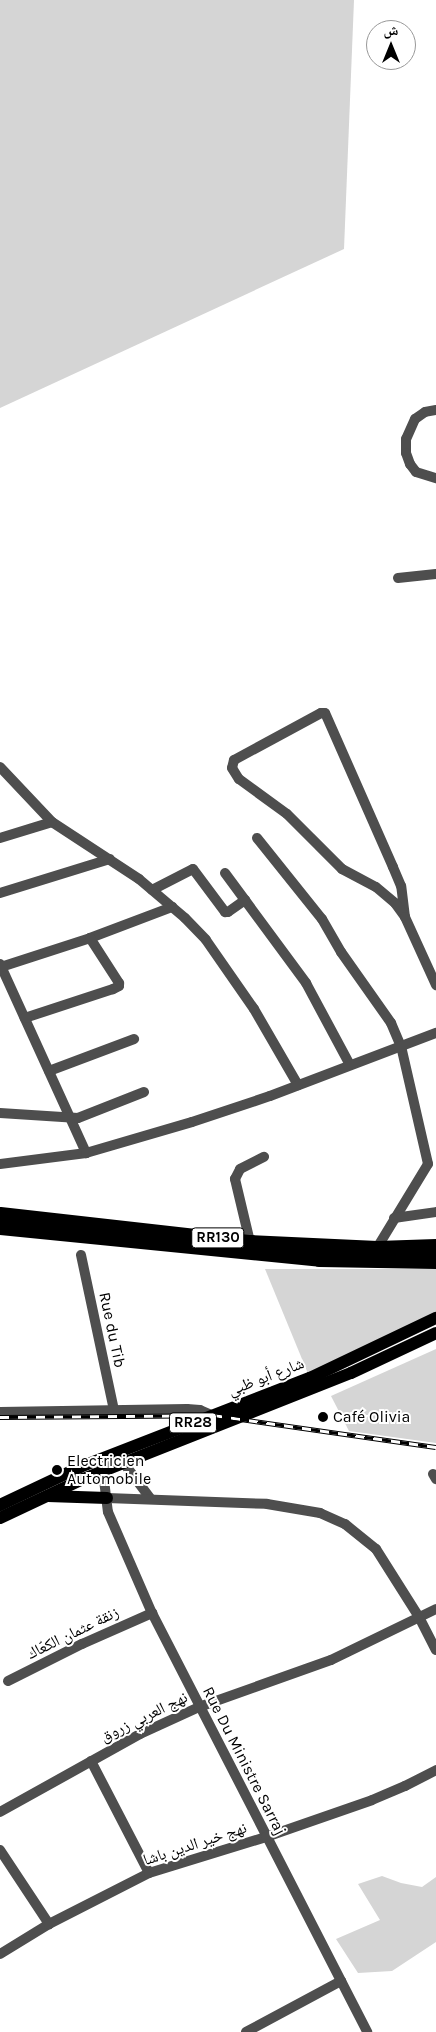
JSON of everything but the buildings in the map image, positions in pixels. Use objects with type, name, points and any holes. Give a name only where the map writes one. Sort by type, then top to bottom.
[{"type":"highway","name":"RR130","points":[[0,1214],[250,1242],[377,1248],[436,1246]]},
{"type":"highway","name":"RR130","points":[[0,1227],[319,1259],[436,1261]]},
{"type":"main road","name":"شارع أبو ظبي","points":[[0,1505],[120,1458],[213,1415],[310,1378],[436,1318]]},
{"type":"main road","name":"شارع أبو ظبي","points":[[120,1458],[226,1423],[351,1373],[436,1333]]},
{"type":"main road","name":"شارع أبو ظبي","points":[[0,1518],[105,1464]]},
{"type":"main road","points":[[46,1496],[107,1498]]},
{"type":"street","points":[[436,410],[425,412],[415,419],[406,439],[406,453],[413,468],[426,476],[436,478]]},
{"type":"street","points":[[398,578],[436,574]]},
{"type":"street","points":[[405,917],[384,894],[342,869],[288,814],[239,779],[232,768],[234,760],[321,713],[325,713],[401,886],[405,917],[436,985]]},
{"type":"street","points":[[0,767],[52,822],[110,859],[152,890],[206,940],[254,1009],[298,1085]]},
{"type":"street","points":[[0,838],[52,822]]},
{"type":"street","points":[[256,838],[322,919],[341,952],[391,1023],[401,1046],[428,1164],[426,1171],[394,1218],[377,1248]]},
{"type":"street","points":[[0,893],[110,859]]},
{"type":"street","points":[[152,890],[193,869],[225,912],[228,912],[245,900]]},
{"type":"street","points":[[225,873],[306,983],[350,1064]]},
{"type":"street","points":[[86,1153],[1,966],[90,938],[172,907]]},
{"type":"street","points":[[25,1018],[119,986],[119,983],[90,938]]},
{"type":"street","points":[[0,1164],[86,1153],[192,1122],[298,1085],[436,1033]]},
{"type":"street","points":[[49,1071],[134,1039]]},
{"type":"street","points":[[0,1113],[81,1118],[144,1092]]},
{"type":"street","points":[[250,1242],[235,1178],[240,1169],[264,1157]]},
{"type":"street","points":[[394,1218],[436,1212]]},
{"type":"street","name":"Rue du Tib","points":[[81,1255],[114,1410]]},
{"type":"street","points":[[0,1412],[200,1410],[226,1423]]},
{"type":"street","points":[[120,1458],[150,1498]]},
{"type":"street","name":"Rue Du Ministre Sarraj","points":[[105,1464],[108,1512],[152,1613],[199,1707],[249,1798],[266,1837],[367,2032]]},
{"type":"street","points":[[107,1498],[150,1498],[291,1506],[320,1513],[345,1524],[376,1549],[419,1618],[436,1650]]},
{"type":"street","name":"نهج العربي زروق","points":[[0,1811],[140,1734],[199,1707],[330,1660],[436,1609]]},
{"type":"street","name":"زنقة عثمان الكعّاك","points":[[8,1681],[82,1644],[152,1613]]},
{"type":"street","points":[[91,1761],[148,1873]]},
{"type":"street","name":"نهج خير الدين باشا","points":[[0,1954],[49,1924],[148,1873],[266,1837],[372,1800],[436,1770]]},
{"type":"street","points":[[0,1850],[49,1924]]},
{"type":"street","points":[[246,2032],[341,1981]]},
{"type":"shaded area","points":[[0,0],[354,0],[344,249],[0,408]]},
{"type":"shaded area","points":[[265,1269],[436,1269],[436,1316],[309,1376]]},
{"type":"shaded area","points":[[436,1349],[436,1443],[349,1431],[331,1396]]},
{"type":"shaded area","points":[[382,1876],[401,1883],[422,1887],[436,1877],[436,1942],[392,1971],[358,1973],[336,1939],[380,1920],[358,1884]]},
{"type":"railway","points":[[0,1417],[213,1415],[436,1447]]},
{"type":"place","name":"Café Olivia","points":[[323,1417]]},
{"type":"place","name":"Electricien Automobile","points":[[57,1470]]}]
